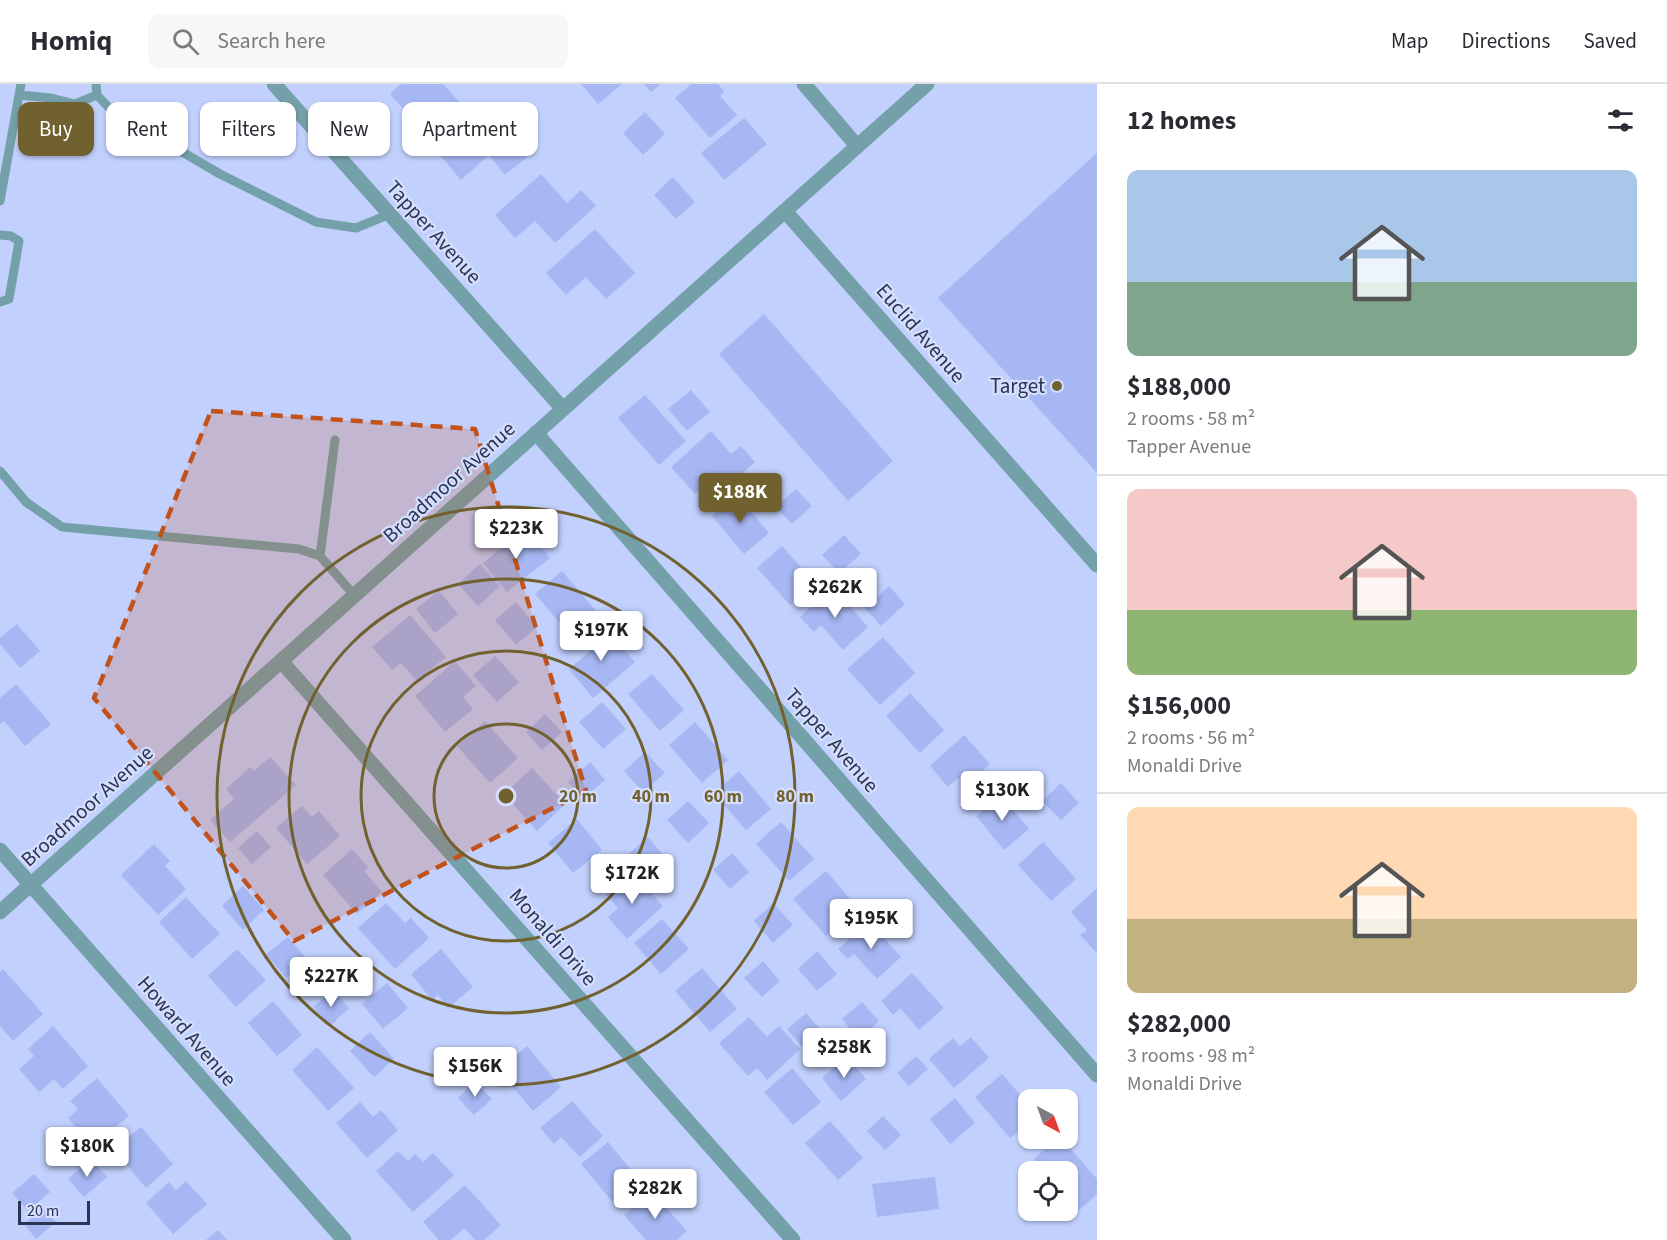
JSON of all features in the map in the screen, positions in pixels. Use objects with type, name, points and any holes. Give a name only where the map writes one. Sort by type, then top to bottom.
[{"type":"street","name":"Tapper Avenue","points":[[274,84],[563,409]]},
{"type":"street","points":[[804,84],[857,146]]},
{"type":"street","name":"Broadmoor Avenue","points":[[0,912],[927,84]]},
{"type":"street","name":"Euclid Avenue","points":[[785,211],[1097,565]]},
{"type":"street","name":"Tapper Avenue","points":[[536,433],[1097,1075]]},
{"type":"street","name":"Monaldi Drive","points":[[281,661],[793,1240]]},
{"type":"street","name":"Howard Avenue","points":[[0,850],[344,1240]]},
{"type":"lane","points":[[0,201],[21,84]]},
{"type":"lane","points":[[96,84],[97,95],[112,111],[219,174],[316,222],[356,228],[390,214]]},
{"type":"lane","points":[[19,95],[51,98],[75,104],[97,95]]},
{"type":"lane","points":[[0,235],[11,237],[19,242],[9,299],[0,302]]},
{"type":"lane","points":[[320,556],[335,440]]},
{"type":"lane","points":[[0,471],[26,502],[62,527],[299,549],[320,556],[354,595]]},
{"type":"highlighted area","points":[[211,411],[475,429],[586,791],[294,941],[94,698]]},
{"type":"building","points":[[401,84],[443,84],[459,102],[402,102],[402,107],[390,94]]},
{"type":"building","points":[[581,84],[622,84],[598,104]]},
{"type":"building","points":[[644,84],[661,84],[651,92]]},
{"type":"building","points":[[691,84],[718,84],[724,92],[720,96],[737,115],[710,138],[675,98]]},
{"type":"building","points":[[645,112],[665,134],[643,155],[623,133]]},
{"type":"building","points":[[744,118],[767,144],[724,180],[701,153]]},
{"type":"building","name":"Target","points":[[1097,153],[1097,473],[938,298]]},
{"type":"building","points":[[441,156],[488,156],[461,180]]},
{"type":"building","points":[[490,156],[528,156],[505,175]]},
{"type":"building","points":[[541,174],[567,203],[581,190],[596,206],[555,243],[535,221],[515,238],[495,215]]},
{"type":"building","points":[[673,177],[695,202],[676,219],[654,195]]},
{"type":"building","points":[[595,229],[635,273],[606,299],[586,277],[566,295],[546,273]]},
{"type":"building","points":[[764,314],[893,461],[848,501],[719,354]]},
{"type":"building","points":[[691,390],[710,412],[687,431],[668,409]]},
{"type":"building","points":[[645,395],[686,441],[659,465],[618,418]]},
{"type":"building","points":[[711,431],[731,454],[741,446],[755,462],[724,490],[713,479],[695,494],[671,467]]},
{"type":"building","points":[[796,489],[812,506],[792,524],[776,507]]},
{"type":"building","points":[[737,495],[769,533],[744,554],[712,516]]},
{"type":"building","points":[[525,528],[550,558],[507,592],[483,563]]},
{"type":"building","points":[[844,535],[861,554],[839,573],[822,555]]},
{"type":"building","points":[[782,546],[815,583],[790,605],[757,568]]},
{"type":"building","points":[[480,564],[500,586],[478,606],[458,584]]},
{"type":"building","points":[[562,571],[597,612],[570,635],[535,594]]},
{"type":"building","points":[[889,586],[905,604],[881,626],[865,608]]},
{"type":"building","points":[[833,587],[868,627],[843,650],[821,625],[814,632],[800,617]]},
{"type":"building","points":[[439,591],[458,614],[435,633],[416,609]]},
{"type":"building","points":[[516,602],[537,627],[516,645],[495,620]]},
{"type":"building","points":[[410,615],[446,657],[417,681],[401,663],[392,670],[372,647]]},
{"type":"building","points":[[17,624],[40,651],[20,668],[0,644],[0,638]]},
{"type":"building","points":[[602,624],[635,662],[593,698],[569,669],[590,651],[582,641]]},
{"type":"building","points":[[883,637],[915,673],[880,705],[847,669]]},
{"type":"building","points":[[495,656],[519,682],[497,702],[473,675]]},
{"type":"building","points":[[455,661],[476,686],[463,697],[473,709],[445,732],[415,696]]},
{"type":"building","points":[[652,674],[684,710],[660,731],[628,694]]},
{"type":"building","points":[[16,684],[51,724],[25,746],[4,721],[0,724],[0,698]]},
{"type":"building","points":[[910,693],[944,730],[920,753],[886,716]]},
{"type":"building","points":[[602,702],[626,729],[603,749],[579,722]]},
{"type":"building","points":[[545,714],[562,732],[542,750],[526,732]]},
{"type":"building","points":[[485,721],[518,758],[490,783],[457,746]]},
{"type":"building","points":[[695,722],[728,760],[702,783],[669,745]]},
{"type":"building","points":[[964,735],[990,764],[966,786],[958,778],[948,787],[930,766]]},
{"type":"building","points":[[645,752],[665,773],[643,792],[624,771]]},
{"type":"building","points":[[270,757],[296,785],[230,842],[210,820],[234,799],[226,789],[250,767],[254,771]]},
{"type":"building","points":[[590,762],[605,780],[583,799],[568,782]]},
{"type":"building","points":[[532,768],[565,804],[537,831],[504,794]]},
{"type":"building","points":[[739,771],[771,809],[746,830],[714,793]]},
{"type":"building","points":[[1061,783],[1079,803],[1061,820],[1042,801]]},
{"type":"building","points":[[1001,795],[1029,829],[1004,850],[976,816]]},
{"type":"building","points":[[688,801],[709,823],[688,843],[667,820]]},
{"type":"building","points":[[302,806],[312,817],[319,811],[340,836],[307,864],[276,828]]},
{"type":"building","points":[[577,819],[602,850],[573,873],[548,843]]},
{"type":"building","points":[[781,822],[814,859],[789,881],[756,844]]},
{"type":"building","points":[[257,831],[271,847],[252,864],[238,848]]},
{"type":"building","points":[[648,837],[668,861],[645,881],[625,857]]},
{"type":"building","points":[[1043,842],[1076,879],[1051,901],[1018,865]]},
{"type":"building","points":[[154,844],[170,861],[165,866],[186,889],[158,915],[121,875]]},
{"type":"building","points":[[352,849],[368,867],[364,871],[382,892],[357,914],[323,875]]},
{"type":"building","points":[[732,853],[749,872],[730,889],[713,870]]},
{"type":"building","points":[[632,871],[663,906],[627,939],[608,917],[618,908],[606,895]]},
{"type":"building","points":[[826,871],[858,908],[826,936],[793,899]]},
{"type":"building","points":[[243,886],[264,910],[243,930],[222,906]]},
{"type":"building","points":[[1097,888],[1097,953],[1080,935],[1087,930],[1071,912]]},
{"type":"building","points":[[186,897],[220,934],[192,959],[159,922]]},
{"type":"building","points":[[386,903],[405,923],[411,918],[429,938],[395,969],[358,928]]},
{"type":"building","points":[[773,903],[793,925],[773,943],[754,921]]},
{"type":"building","points":[[662,919],[689,949],[661,974],[634,943]]},
{"type":"building","points":[[869,921],[901,957],[877,979],[854,954],[848,959],[838,949]]},
{"type":"building","points":[[288,937],[308,960],[286,978],[266,954]]},
{"type":"building","points":[[237,949],[266,980],[236,1007],[208,976]]},
{"type":"building","points":[[441,949],[473,987],[448,1008],[438,995],[432,1000],[411,974]]},
{"type":"building","points":[[817,951],[837,974],[817,991],[798,969]]},
{"type":"building","points":[[763,961],[780,981],[762,997],[744,978]]},
{"type":"building","points":[[702,968],[737,1009],[710,1032],[675,991]]},
{"type":"building","points":[[3,969],[43,1014],[13,1041],[0,1026],[0,972]]},
{"type":"building","points":[[912,973],[944,1008],[919,1030],[900,1008],[893,1015],[881,1001]]},
{"type":"building","points":[[387,983],[408,1008],[383,1029],[362,1004]]},
{"type":"building","points":[[333,990],[349,1008],[330,1026],[313,1007]]},
{"type":"building","points":[[273,1001],[302,1035],[277,1056],[248,1023]]},
{"type":"building","points":[[862,1002],[879,1021],[859,1039],[842,1019]]},
{"type":"building","points":[[806,1013],[823,1032],[804,1049],[787,1029]]},
{"type":"building","points":[[749,1017],[767,1037],[779,1026],[800,1049],[767,1080],[757,1068],[748,1076],[719,1043]]},
{"type":"building","points":[[53,1026],[88,1066],[63,1089],[54,1079],[39,1092],[19,1069],[34,1056],[28,1049]]},
{"type":"building","points":[[370,1032],[394,1059],[374,1077],[350,1051]]},
{"type":"building","points":[[971,1037],[989,1058],[954,1088],[929,1059],[953,1038],[960,1046]]},
{"type":"building","points":[[527,1046],[561,1087],[533,1111],[498,1070]]},
{"type":"building","points":[[317,1047],[354,1088],[328,1111],[292,1070]]},
{"type":"building","points":[[916,1056],[928,1069],[909,1086],[897,1073]]},
{"type":"building","points":[[847,1057],[866,1079],[841,1101],[822,1078]]},
{"type":"building","points":[[792,1068],[821,1102],[793,1125],[764,1092]]},
{"type":"building","points":[[1002,1074],[1018,1092],[1018,1132],[1010,1138],[975,1097]]},
{"type":"building","points":[[97,1078],[129,1116],[103,1137],[94,1128],[84,1137],[68,1118],[78,1109],[70,1101]]},
{"type":"building","points":[[475,1081],[492,1099],[474,1115],[458,1098]]},
{"type":"building","points":[[955,1098],[975,1123],[950,1144],[930,1119]]},
{"type":"building","points":[[572,1101],[603,1136],[580,1157],[561,1137],[554,1144],[540,1128]]},
{"type":"building","points":[[360,1102],[373,1117],[381,1110],[398,1130],[367,1158],[336,1123]]},
{"type":"building","points":[[883,1116],[901,1135],[885,1150],[867,1131]]},
{"type":"building","points":[[830,1121],[863,1158],[838,1180],[805,1143]]},
{"type":"building","points":[[141,1127],[173,1164],[146,1188],[114,1150]]},
{"type":"building","points":[[608,1142],[642,1183],[616,1206],[581,1164]]},
{"type":"building","points":[[1045,1149],[1071,1149],[1097,1179],[1097,1194],[1078,1211],[1078,1161],[1036,1161],[1034,1159]]},
{"type":"building","points":[[398,1151],[408,1161],[415,1154],[423,1162],[433,1153],[454,1175],[413,1212],[376,1171]]},
{"type":"building","points":[[90,1159],[107,1177],[84,1197],[68,1179]]},
{"type":"building","points":[[34,1174],[50,1192],[28,1211],[12,1193]]},
{"type":"building","points":[[935,1177],[939,1209],[877,1217],[872,1184]]},
{"type":"building","points":[[186,1181],[207,1204],[173,1234],[146,1203],[169,1182],[176,1190]]},
{"type":"building","points":[[465,1185],[501,1225],[484,1240],[475,1240],[464,1228],[451,1240],[439,1240],[423,1222]]},
{"type":"building","points":[[651,1191],[687,1231],[677,1240],[646,1240],[624,1215]]},
{"type":"building","points":[[43,1208],[56,1222],[36,1239],[24,1224]]},
{"type":"building","points":[[218,1230],[227,1240],[206,1240]]},
{"type":"place","name":"Target","points":[[1057,386]]}]
